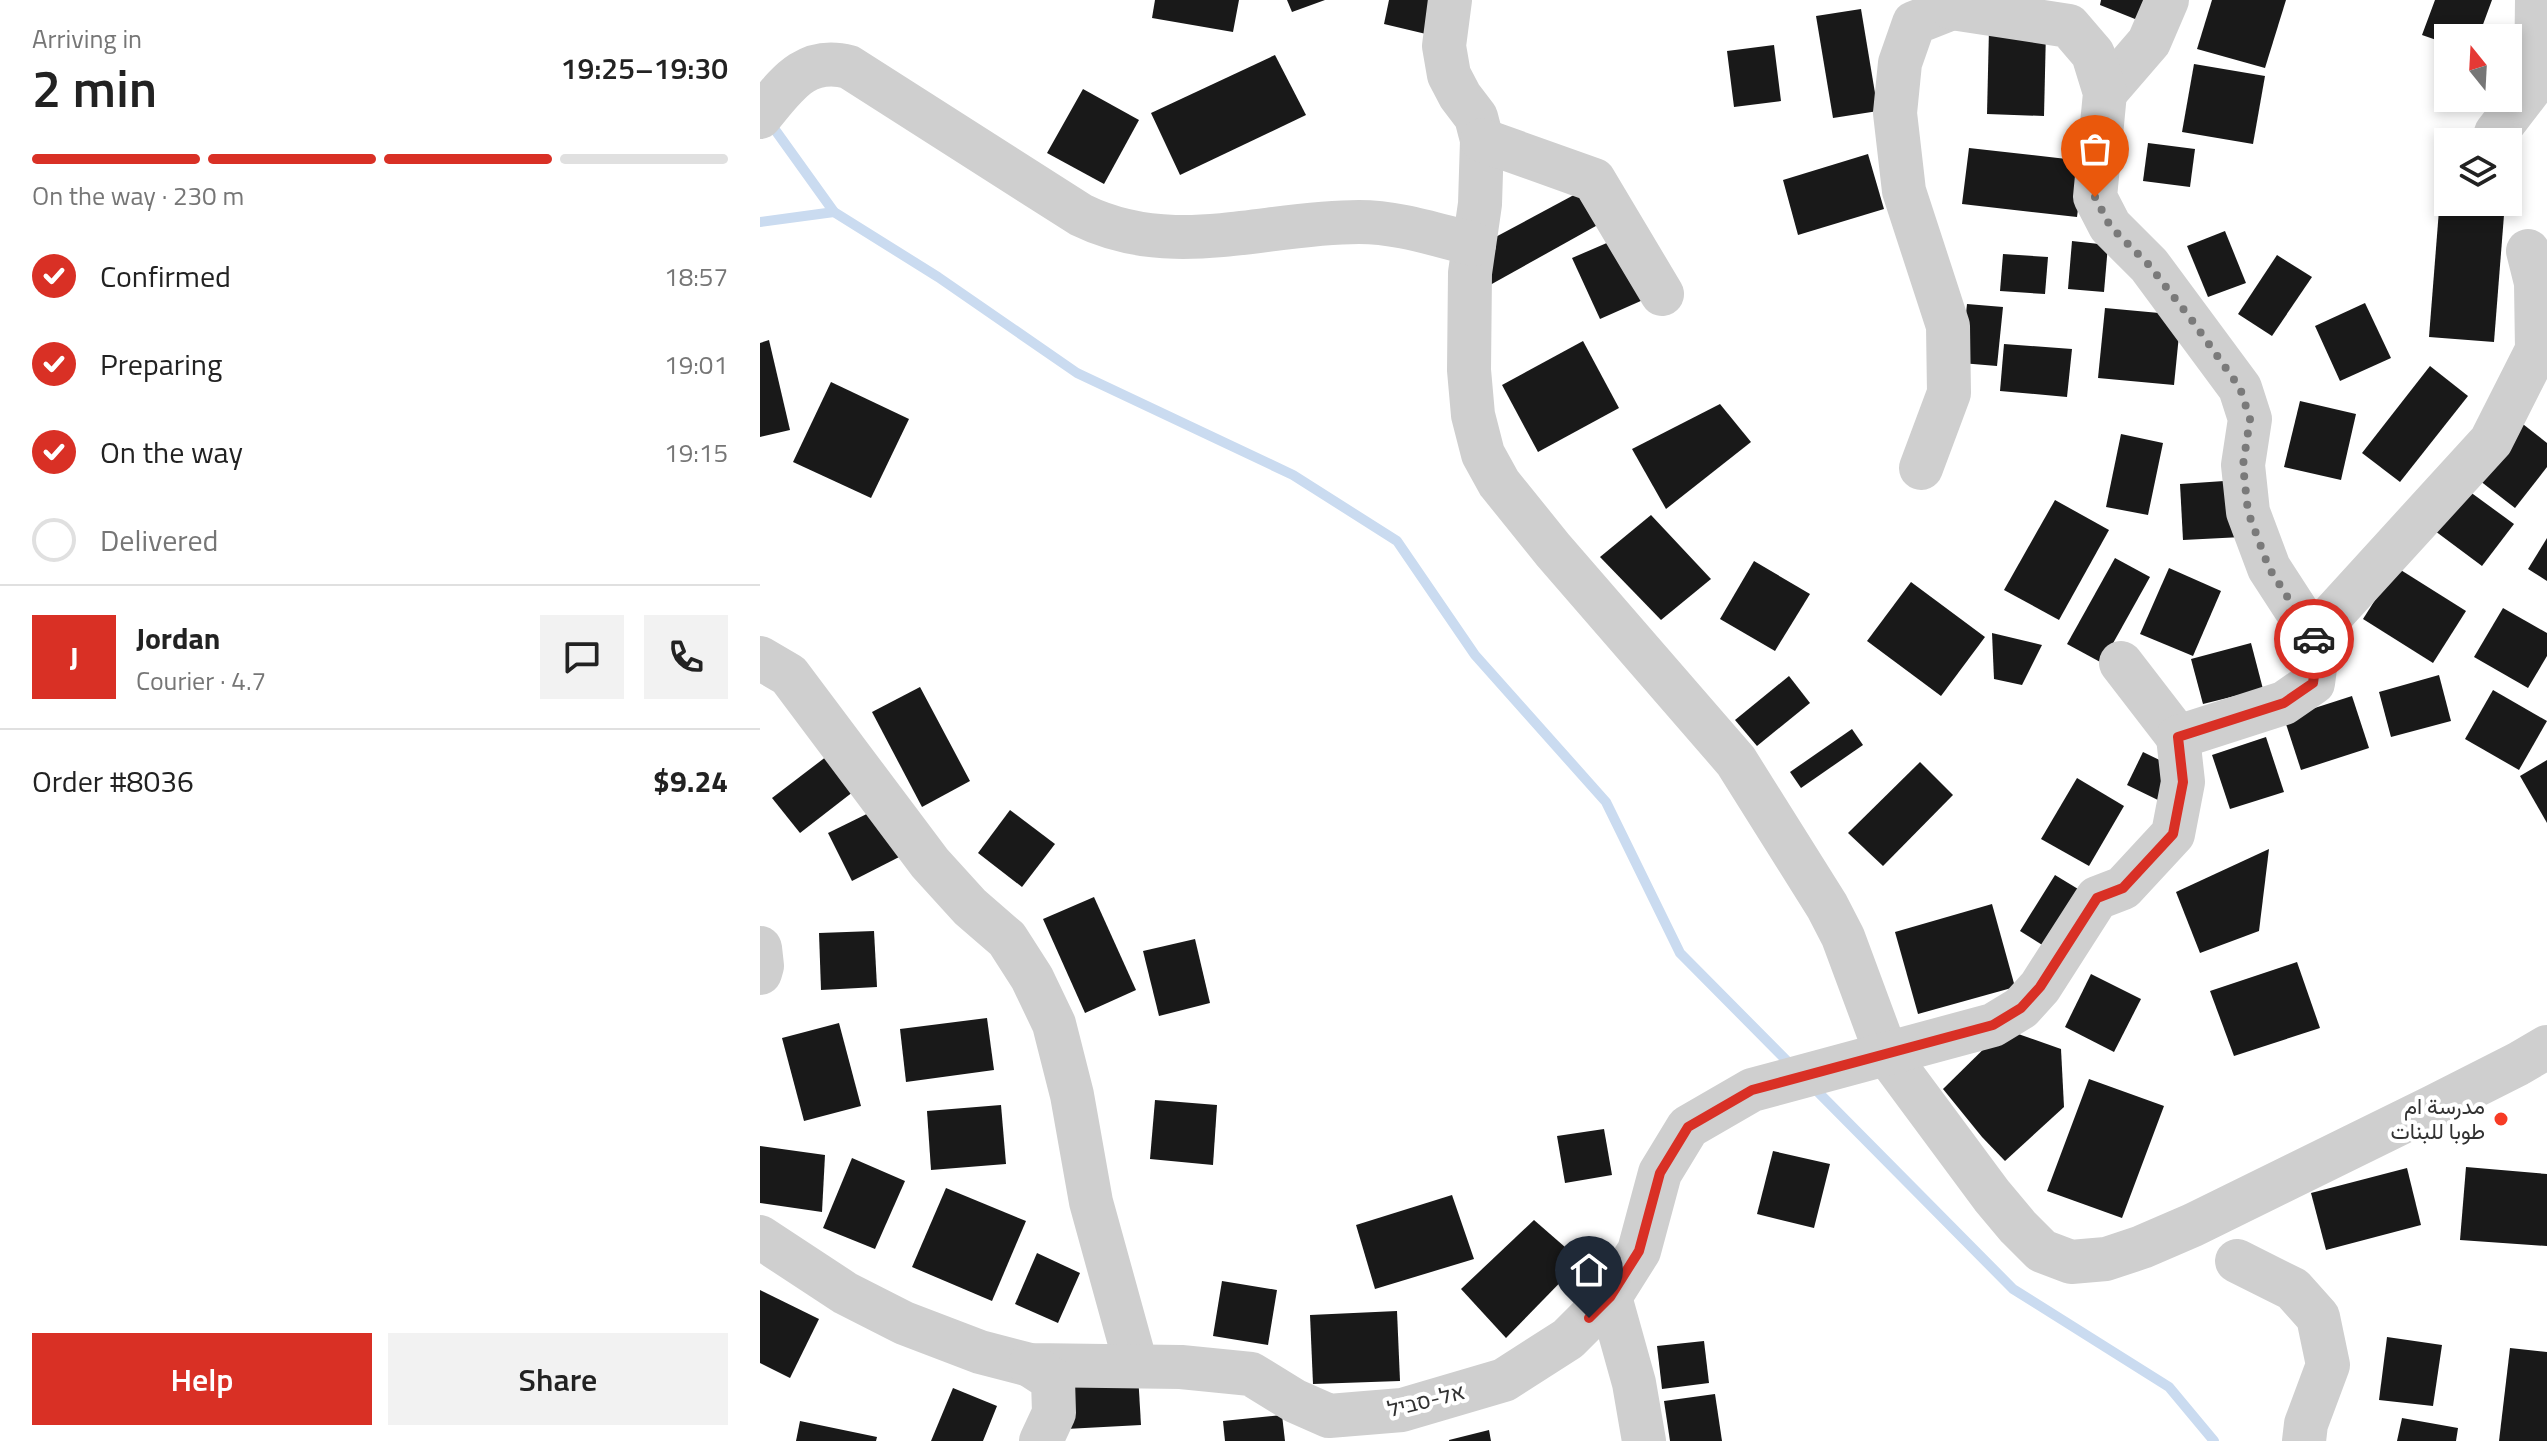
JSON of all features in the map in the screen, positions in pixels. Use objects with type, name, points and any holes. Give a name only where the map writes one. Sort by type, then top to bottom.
[{"type":"street","points":[[1450,0],[1444,46],[1449,75],[1476,117],[1482,140],[1480,204],[1470,273],[1469,370],[1473,415],[1483,454],[1499,483],[1553,550],[1736,761],[1827,906],[1843,937],[1886,1053],[2018,1227],[2042,1251],[2071,1262],[2106,1259],[2193,1225],[2547,1047]]},
{"type":"street","points":[[2105,93],[2149,42],[2167,0]]},
{"type":"street","points":[[2500,128],[2536,81],[2537,0]]},
{"type":"street","points":[[1921,468],[1949,393],[1948,326],[1904,191],[1895,113],[1900,63],[1914,23],[1953,4],[2069,26],[2093,54],[2105,93],[2095,197],[2110,226],[2149,265],[2240,388],[2250,419],[2243,465],[2248,512],[2269,568],[2313,636],[2317,653],[2313,683],[2284,703],[2178,737],[2121,663]]},
{"type":"street","points":[[760,117],[791,80],[819,64],[832,62],[849,67],[1101,225],[1159,238],[1198,238],[1355,222],[1387,223],[1474,244]]},
{"type":"street","points":[[1482,140],[1594,180],[1662,294]]},
{"type":"street","points":[[2313,636],[2491,441],[2537,350],[2536,283],[2528,251]]},
{"type":"street","points":[[760,658],[789,675],[930,863],[970,907],[1007,939],[1032,978],[1054,1024],[1072,1095],[1091,1202],[1136,1365]]},
{"type":"street","name":"אל-סביל","points":[[760,1237],[845,1293],[904,1323],[980,1352],[1030,1365],[1136,1365],[1251,1374],[1295,1401],[1329,1416],[1402,1410],[1504,1380],[1568,1339],[1610,1297],[1639,1251],[1660,1173],[1688,1127],[1752,1090],[1993,1025],[2021,1008],[2040,987],[2097,898],[2123,888],[2173,834],[2183,782],[2178,737]]},
{"type":"street","points":[[760,948],[760,973]]},
{"type":"street","points":[[2237,1261],[2293,1289],[2318,1317],[2328,1365],[2306,1424],[2304,1441]]},
{"type":"street","points":[[1610,1297],[1634,1383],[1644,1441]]},
{"type":"street","points":[[1030,1365],[1053,1380],[1054,1413],[1041,1441]]},
{"type":"building","points":[[1155,0],[1239,0],[1233,32],[1152,18]]},
{"type":"building","points":[[1287,0],[1325,0],[1292,12]]},
{"type":"building","points":[[1389,0],[1434,0],[1426,34],[1384,24]]},
{"type":"building","points":[[2101,0],[2154,0],[2145,23],[2100,5]]},
{"type":"building","points":[[2212,0],[2286,0],[2265,68],[2197,49]]},
{"type":"building","points":[[2435,0],[2492,0],[2483,24],[2434,24],[2434,39],[2422,35]]},
{"type":"building","points":[[1861,9],[1878,111],[1833,118],[1816,16]]},
{"type":"building","points":[[1989,29],[2046,30],[2044,116],[1987,114]]},
{"type":"building","points":[[1774,45],[1781,101],[1734,107],[1727,51]]},
{"type":"building","points":[[1275,55],[1306,115],[1180,175],[1151,113]]},
{"type":"building","points":[[2194,64],[2265,76],[2253,144],[2182,132]]},
{"type":"building","points":[[1083,89],[1139,120],[1104,184],[1047,153]]},
{"type":"building","points":[[2148,143],[2195,149],[2190,187],[2143,181]]},
{"type":"building","points":[[1969,148],[2084,161],[2077,217],[1962,204]]},
{"type":"building","points":[[1868,154],[1884,209],[1798,235],[1783,180]]},
{"type":"building","points":[[1585,189],[1603,222],[1490,285],[1475,248]]},
{"type":"building","points":[[2439,216],[2504,216],[2494,342],[2429,337]]},
{"type":"building","points":[[2225,231],[2246,283],[2208,297],[2187,246]]},
{"type":"building","points":[[1623,236],[1652,296],[1600,319],[1572,258]]},
{"type":"building","points":[[2072,241],[2108,245],[2104,292],[2068,289]]},
{"type":"building","points":[[2003,254],[2048,257],[2045,294],[2000,291]]},
{"type":"building","points":[[2277,255],[2312,277],[2272,336],[2238,314]]},
{"type":"building","points":[[2365,303],[2391,358],[2340,381],[2315,326]]},
{"type":"building","points":[[1967,304],[2003,307],[1997,366],[1961,363]]},
{"type":"building","points":[[2105,308],[2181,315],[2174,385],[2098,378]]},
{"type":"building","points":[[769,340],[790,430],[760,437],[760,343]]},
{"type":"building","points":[[1583,341],[1619,408],[1538,452],[1502,385]]},
{"type":"building","points":[[2004,344],[2072,349],[2067,397],[2000,391]]},
{"type":"building","points":[[2430,366],[2468,396],[2400,482],[2362,453]]},
{"type":"building","points":[[831,382],[909,419],[871,498],[793,462]]},
{"type":"building","points":[[2300,401],[2356,414],[2341,480],[2284,467]]},
{"type":"building","points":[[1720,404],[1751,442],[1666,509],[1632,449]]},
{"type":"building","points":[[2519,421],[2547,443],[2547,467],[2515,508],[2475,477]]},
{"type":"building","points":[[2121,434],[2163,443],[2148,515],[2106,507]]},
{"type":"building","points":[[2239,480],[2242,537],[2183,540],[2180,484]]},
{"type":"building","points":[[2462,486],[2514,524],[2482,566],[2431,528]]},
{"type":"building","points":[[2055,500],[2109,530],[2059,620],[2004,590]]},
{"type":"building","points":[[1651,515],[1711,579],[1661,620],[1600,557]]},
{"type":"building","points":[[2547,538],[2547,581],[2528,569]]},
{"type":"building","points":[[2115,558],[2150,577],[2102,663],[2067,644]]},
{"type":"building","points":[[1754,561],[1810,594],[1775,651],[1720,619]]},
{"type":"building","points":[[2396,567],[2466,611],[2433,663],[2363,619]]},
{"type":"building","points":[[2169,568],[2221,591],[2193,656],[2140,634]]},
{"type":"building","points":[[1911,582],[1985,637],[1941,696],[1867,641]]},
{"type":"building","points":[[2503,608],[2547,633],[2547,656],[2528,688],[2474,657]]},
{"type":"building","points":[[1992,633],[2042,645],[2022,685],[1994,679]]},
{"type":"building","points":[[2251,643],[2263,689],[2203,704],[2191,659]]},
{"type":"building","points":[[2439,675],[2451,721],[2391,737],[2379,692]]},
{"type":"building","points":[[1789,676],[1810,703],[1757,746],[1735,720]]},
{"type":"building","points":[[920,687],[970,781],[922,807],[872,712]]},
{"type":"building","points":[[2493,690],[2547,721],[2519,770],[2465,739]]},
{"type":"building","points":[[2352,696],[2369,748],[2301,770],[2284,718]]},
{"type":"building","points":[[1852,729],[1863,745],[1801,788],[1790,772]]},
{"type":"building","points":[[2266,737],[2284,792],[2230,809],[2212,755]]},
{"type":"building","points":[[2143,752],[2176,768],[2160,801],[2127,785]]},
{"type":"building","points":[[831,753],[858,788],[800,833],[772,798]]},
{"type":"building","points":[[2547,760],[2547,823],[2520,776]]},
{"type":"building","points":[[1920,762],[1953,795],[1883,866],[1848,833]]},
{"type":"building","points":[[2077,778],[2124,806],[2089,866],[2041,839]]},
{"type":"building","points":[[883,806],[907,853],[852,881],[828,833]]},
{"type":"building","points":[[1010,810],[1055,844],[1022,887],[978,853]]},
{"type":"building","points":[[2269,849],[2259,931],[2200,953],[2176,892]]},
{"type":"building","points":[[2055,875],[2083,892],[2047,948],[2020,931]]},
{"type":"building","points":[[1094,897],[1136,990],[1085,1013],[1043,919]]},
{"type":"building","points":[[1992,904],[2015,987],[1918,1014],[1895,932]]},
{"type":"building","points":[[874,931],[877,987],[821,990],[819,933]]},
{"type":"building","points":[[1195,939],[1210,1003],[1159,1016],[1143,951]]},
{"type":"building","points":[[2297,962],[2320,1028],[2234,1056],[2210,991]]},
{"type":"building","points":[[2091,974],[2141,999],[2114,1052],[2065,1027]]},
{"type":"building","points":[[987,1018],[994,1070],[906,1082],[900,1029]]},
{"type":"building","points":[[839,1023],[861,1106],[804,1121],[782,1038]]},
{"type":"building","points":[[2004,1029],[2061,1049],[2064,1107],[2005,1161],[1943,1089]]},
{"type":"building","points":[[2089,1079],[2164,1106],[2122,1218],[2047,1191]]},
{"type":"building","points":[[1155,1100],[1217,1105],[1213,1165],[1150,1159]]},
{"type":"building","points":[[1001,1105],[1006,1164],[931,1170],[927,1111]]},
{"type":"building","points":[[1604,1129],[1612,1175],[1565,1183],[1557,1136]]},
{"type":"building","points":[[760,1146],[825,1155],[822,1212],[760,1203]]},
{"type":"building","points":[[1773,1151],[1830,1164],[1814,1228],[1757,1214]]},
{"type":"building","points":[[852,1158],[905,1181],[875,1249],[823,1228]]},
{"type":"building","points":[[2466,1167],[2547,1174],[2547,1246],[2460,1240]]},
{"type":"building","points":[[2407,1168],[2421,1225],[2326,1250],[2311,1193]]},
{"type":"building","points":[[946,1188],[1026,1221],[992,1301],[912,1267]]},
{"type":"building","points":[[1452,1195],[1474,1259],[1375,1289],[1356,1225]]},
{"type":"building","points":[[1534,1220],[1581,1261],[1506,1338],[1461,1289]]},
{"type":"building","points":[[1037,1253],[1080,1273],[1058,1323],[1015,1304]]},
{"type":"building","points":[[1222,1281],[1277,1290],[1268,1345],[1213,1336]]},
{"type":"building","points":[[760,1290],[819,1319],[790,1378],[760,1363]]},
{"type":"building","points":[[1397,1311],[1400,1381],[1313,1384],[1310,1315]]},
{"type":"building","points":[[2387,1337],[2442,1345],[2433,1406],[2379,1400]]},
{"type":"building","points":[[1704,1341],[1709,1383],[1662,1389],[1657,1346]]},
{"type":"building","points":[[2510,1348],[2547,1352],[2547,1441],[2499,1441]]},
{"type":"building","points":[[1138,1374],[1141,1425],[1066,1429],[1064,1377]]},
{"type":"building","points":[[953,1388],[997,1406],[983,1441],[931,1441]]},
{"type":"building","points":[[1715,1394],[1722,1441],[1670,1441],[1664,1401]]},
{"type":"building","points":[[1282,1415],[1285,1441],[1225,1441],[1223,1421]]},
{"type":"building","points":[[2402,1418],[2458,1428],[2456,1441],[2397,1441]]},
{"type":"building","points":[[800,1421],[877,1437],[876,1441],[796,1441]]},
{"type":"building","points":[[1489,1430],[1491,1441],[1449,1441],[1449,1440]]},
{"type":"waterway","points":[[768,120],[834,212],[938,277],[1077,373],[1293,475],[1397,541],[1475,655],[1606,802],[1680,953],[1794,1068]]},
{"type":"waterway","points":[[760,222],[834,212]]},
{"type":"waterway","points":[[1811,1085],[2013,1289],[2169,1387],[2214,1441]]},
{"type":"way so far","points":[[2095,197],[2110,226],[2149,265],[2240,388],[2250,419],[2243,465],[2248,512],[2269,568],[2314,639]]},
{"type":"place","name":"مدرسة ام طوبا للبنات","points":[[2501,1119]]},
{"type":"route","points":[[1589,1318],[1610,1297],[1639,1251],[1660,1173],[1688,1127],[1752,1090],[1993,1025],[2021,1008],[2040,987],[2097,898],[2123,888],[2173,834],[2183,782],[2178,737],[2284,703],[2313,683],[2317,653],[2314,639]]}]
